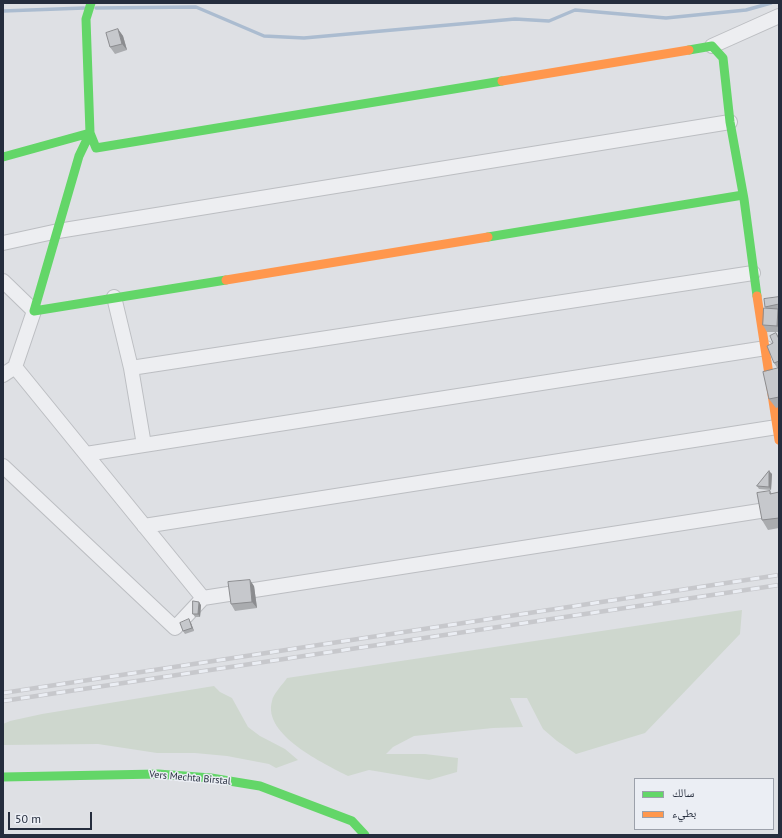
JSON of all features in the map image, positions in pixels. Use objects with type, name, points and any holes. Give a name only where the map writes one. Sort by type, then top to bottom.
[{"type":"street","points":[[91,3],[86,19],[90,133],[96,148],[712,46],[779,16]]},
{"type":"street","points":[[144,526],[778,434],[766,348],[753,273],[743,195],[730,122],[723,58],[712,46]]},
{"type":"street","points":[[3,243],[58,231],[730,122]]},
{"type":"street","points":[[3,157],[90,133]]},
{"type":"street","points":[[3,375],[15,367],[34,311],[79,156],[90,133]]},
{"type":"street","points":[[34,311],[743,195]]},
{"type":"street","points":[[131,368],[753,273]]},
{"type":"street","points":[[3,281],[34,311]]},
{"type":"street","points":[[114,297],[131,368],[144,445]]},
{"type":"street","points":[[86,454],[766,348]]},
{"type":"street","points":[[15,367],[202,598]]},
{"type":"street","points":[[3,466],[175,628],[202,598],[779,508]]},
{"type":"street","name":"Vers Mechta Birstal","points":[[3,777],[158,774],[211,778],[260,786],[352,821],[365,835]]},
{"type":"shaded area","points":[[742,610],[740,634],[645,733],[576,754],[543,729],[527,698],[510,698],[523,727],[493,728],[414,736],[393,747],[386,754],[425,754],[458,758],[457,772],[429,780],[369,770],[348,776],[311,756],[298,747],[286,737],[276,725],[271,713],[273,698],[287,678]]},
{"type":"shaded area","points":[[214,686],[220,692],[232,698],[248,727],[260,736],[285,749],[298,760],[276,768],[269,764],[227,756],[195,753],[157,753],[98,744],[3,745],[3,724],[10,721],[42,714]]},
{"type":"building","points":[[118,29],[122,44],[110,47],[106,33]]},
{"type":"building","points":[[779,297],[779,304],[765,307],[764,299]]},
{"type":"building","points":[[764,308],[778,309],[777,326],[763,325]]},
{"type":"building","points":[[776,333],[779,339],[779,361],[774,363],[767,346],[773,343],[770,336]]},
{"type":"building","points":[[779,368],[779,397],[769,399],[763,372]]},
{"type":"building","points":[[769,471],[769,487],[757,486]]},
{"type":"building","points":[[770,491],[770,494],[779,492],[779,518],[762,520],[757,493]]},
{"type":"building","points":[[250,580],[252,602],[231,604],[228,582]]},
{"type":"building","points":[[193,601],[199,602],[198,614],[193,614]]},
{"type":"building","points":[[189,619],[192,628],[183,631],[180,623]]},
{"type":"waterway","points":[[96,8],[196,7],[264,36],[304,38],[515,19],[549,21],[575,10],[666,18],[746,10],[771,3]]},
{"type":"waterway","points":[[3,11],[84,8]]},
{"type":"railway","points":[[3,693],[779,575]]},
{"type":"railway","points":[[3,701],[779,585]]},
{"type":"traffic: fast","points":[[91,3],[86,19],[90,133],[96,148],[502,81]]},
{"type":"traffic: fast","points":[[689,50],[712,46],[723,58],[730,122],[744,199],[757,296]]},
{"type":"traffic: fast","points":[[3,157],[90,133],[79,156],[34,311],[226,280]]},
{"type":"traffic: fast","points":[[488,237],[743,195]]},
{"type":"traffic: fast","points":[[3,777],[158,774],[211,778],[260,786],[352,821],[365,835]]},
{"type":"traffic: slow","points":[[502,81],[689,50]]},
{"type":"traffic: slow","points":[[226,280],[488,237]]},
{"type":"traffic: slow","points":[[757,296],[779,440]]}]
